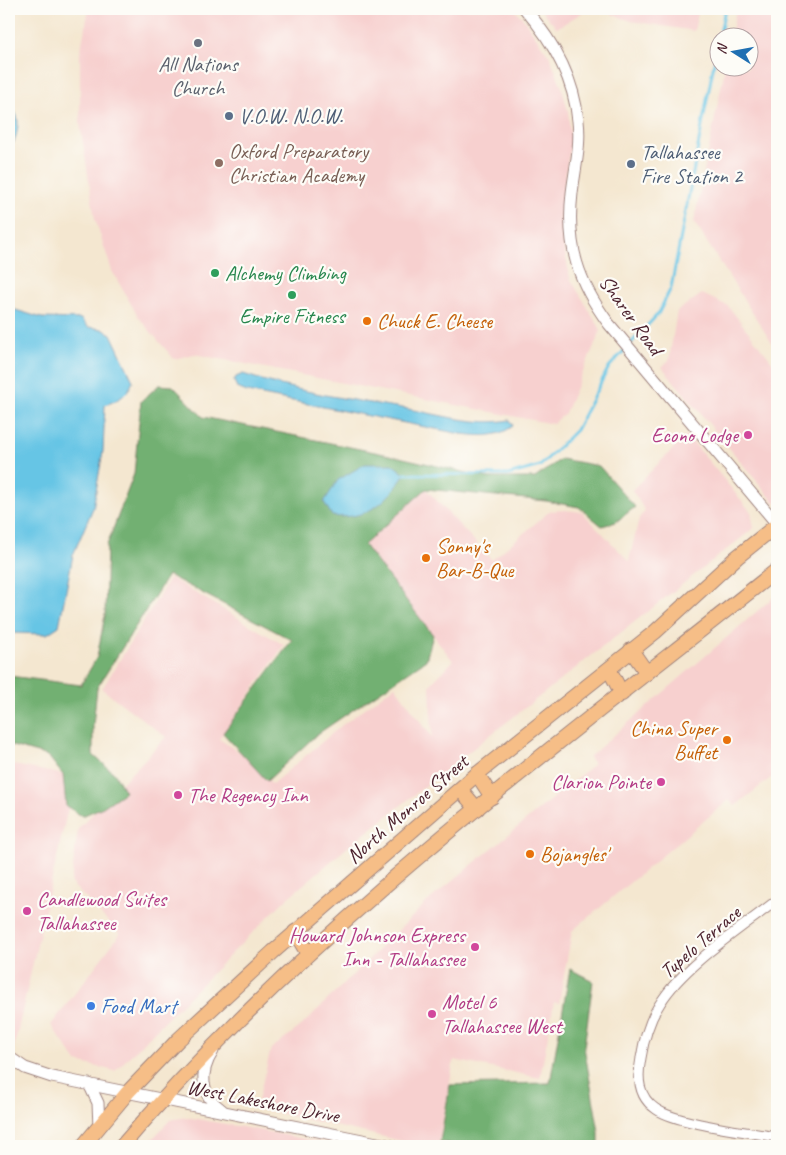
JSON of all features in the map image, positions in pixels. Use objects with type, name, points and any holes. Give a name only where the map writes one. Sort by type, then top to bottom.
[{"type":"main road","name":"North Monroe Street","points":[[84,1146],[128,1092],[178,1040],[296,932],[477,774],[609,669],[630,650],[656,632],[737,557],[777,524]]},
{"type":"main road","name":"North Monroe Street","points":[[122,1146],[161,1100],[308,954],[477,809],[777,570]]},
{"type":"main road","points":[[630,650],[647,673]]},
{"type":"main road","points":[[609,669],[622,694]]},
{"type":"main road","points":[[477,774],[492,797]]},
{"type":"main road","points":[[460,789],[477,809]]},
{"type":"main road","points":[[296,932],[308,954]]},
{"type":"street","name":"Sharer Road","points":[[525,9],[553,44],[568,75],[574,97],[579,139],[570,215],[571,237],[580,276],[588,293],[609,324],[777,524]]},
{"type":"street","name":"Tupelo Terrace","points":[[777,900],[697,963],[661,1000],[647,1032],[638,1076],[640,1088],[650,1105],[673,1117],[777,1137]]},
{"type":"street","points":[[218,1044],[205,1067],[203,1085],[208,1099],[226,1112]]},
{"type":"street","name":"West Lakeshore Drive","points":[[9,1056],[34,1072],[161,1100],[392,1146]]},
{"type":"street","points":[[89,1084],[98,1103],[99,1127]]},
{"type":"shaded area","points":[[89,9],[513,9],[522,17],[550,57],[561,85],[568,111],[571,141],[560,213],[562,238],[570,278],[601,330],[565,413],[553,424],[194,354],[174,359],[139,318],[112,271],[95,219],[80,124],[80,53]]},
{"type":"shaded area","points":[[540,9],[588,9],[557,28]]},
{"type":"shaded area","points":[[597,9],[699,9],[694,31],[631,21]]},
{"type":"shaded area","points":[[736,9],[777,9],[777,351],[694,222],[723,78],[758,78],[758,28],[733,28]]},
{"type":"shaded area","name":"Econo Lodge","points":[[702,294],[728,306],[777,368],[777,501],[775,503],[662,367],[669,360],[677,311]]},
{"type":"shaded area","points":[[687,435],[751,512],[754,528],[349,846],[285,900],[115,1071],[77,1062],[51,1025],[120,934],[71,883],[78,829],[166,737],[102,689],[170,578],[284,645],[219,739],[251,760],[272,784],[341,726],[395,686],[432,737],[430,685],[453,661],[364,545],[426,489],[492,560],[550,511],[565,510],[582,512],[629,561],[639,518],[645,511],[632,490]]},
{"type":"shaded area","points":[[777,594],[777,773],[735,806],[729,800],[572,931],[559,1003],[554,1002],[540,1078],[454,1060],[438,1146],[424,1146],[256,1108],[271,1049],[300,1027],[427,902],[594,764],[589,757]]},
{"type":"shaded area","name":"Candlewood Suites Tallahassee","points":[[9,764],[75,777],[13,1052],[9,1044]]},
{"type":"shaded area","points":[[186,1117],[341,1146],[146,1146],[170,1120]]},
{"type":"green space","points":[[159,385],[173,386],[203,417],[399,457],[489,478],[535,478],[561,459],[599,466],[635,507],[616,522],[602,526],[579,507],[546,501],[426,489],[364,545],[433,635],[426,660],[316,735],[267,781],[223,733],[292,640],[168,575],[97,688],[93,725],[93,755],[115,774],[125,792],[103,807],[82,816],[66,806],[63,775],[48,756],[9,745],[9,676],[81,685],[97,657],[105,615],[107,545],[134,474],[141,401]]},
{"type":"green space","points":[[570,969],[593,981],[584,1047],[599,1132],[599,1146],[461,1146],[440,1142],[450,1085],[550,1083]]},
{"type":"water","points":[[9,107],[17,116],[18,128],[9,152]]},
{"type":"water","points":[[9,308],[42,318],[81,319],[88,327],[102,329],[111,334],[133,381],[122,396],[105,405],[103,451],[93,508],[73,555],[59,626],[47,634],[9,633]]},
{"type":"water","points":[[243,374],[304,391],[459,419],[485,422],[510,420],[513,426],[501,433],[482,436],[461,434],[247,392],[237,388],[234,381],[236,377]]},
{"type":"water","points":[[365,464],[392,464],[405,474],[391,493],[374,507],[355,515],[344,517],[332,516],[324,502],[338,480]]},
{"type":"waterway","points":[[721,28],[725,9]]},
{"type":"waterway","points":[[405,474],[508,475],[540,466],[576,430],[609,367],[658,314],[671,288],[711,78]]},
{"type":"place","name":"All Nations Church","points":[[198,43]]},
{"type":"place","name":"V.O.W. N.O.W.","points":[[229,116]]},
{"type":"place","name":"Oxford Preparatory Christian Academy","points":[[219,163]]},
{"type":"place","name":"Tallahassee Fire Station 2","points":[[631,164]]},
{"type":"place","name":"Alchemy Climbing","points":[[215,273]]},
{"type":"place","name":"Empire Fitness","points":[[292,295]]},
{"type":"place","name":"Chuck E. Cheese","points":[[367,321]]},
{"type":"place","name":"Econo Lodge","points":[[748,435]]},
{"type":"place","name":"Sonny's Bar-B-Que","points":[[426,558]]},
{"type":"place","name":"China Super Buffet","points":[[727,740]]},
{"type":"place","name":"Clarion Pointe","points":[[661,782]]},
{"type":"place","name":"The Regency Inn","points":[[178,795]]},
{"type":"place","name":"Bojangles'","points":[[530,854]]},
{"type":"place","name":"Candlewood Suites Tallahassee","points":[[27,911]]},
{"type":"place","name":"Howard Johnson Express Inn - Tallahassee","points":[[475,947]]},
{"type":"place","name":"Food Mart","points":[[91,1006]]},
{"type":"place","name":"Motel 6 Tallahassee West","points":[[432,1014]]}]
